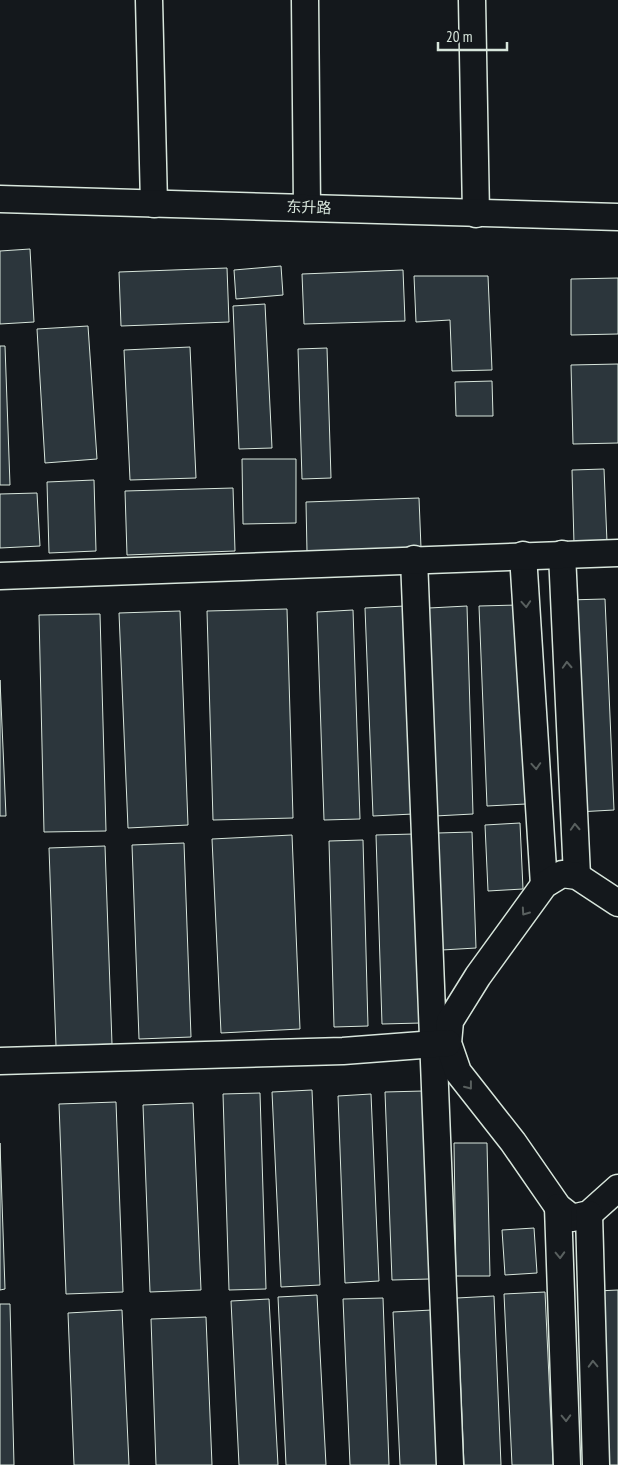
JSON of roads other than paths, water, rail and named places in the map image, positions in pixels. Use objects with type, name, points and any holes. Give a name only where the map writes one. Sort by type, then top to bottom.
[{"type":"street","points":[[149,0],[154,204]]},
{"type":"street","points":[[305,0],[308,207]]},
{"type":"street","points":[[472,0],[476,214]]},
{"type":"street","name":"东升路","points":[[0,199],[618,217]]},
{"type":"street","points":[[0,576],[618,552]]},
{"type":"street","points":[[562,554],[577,876]]},
{"type":"street","points":[[523,556],[544,885]]},
{"type":"street","points":[[414,559],[440,1043],[450,1465]]},
{"type":"street","points":[[440,1043],[450,1021],[478,976],[544,885],[562,874],[577,876],[618,903]]},
{"type":"street","points":[[0,1061],[343,1051],[440,1043]]},
{"type":"street","points":[[440,1043],[458,1072],[514,1142],[558,1207],[572,1218],[589,1214],[618,1188]]},
{"type":"street","points":[[558,1207],[567,1465]]},
{"type":"street","points":[[589,1214],[596,1465]]}]
